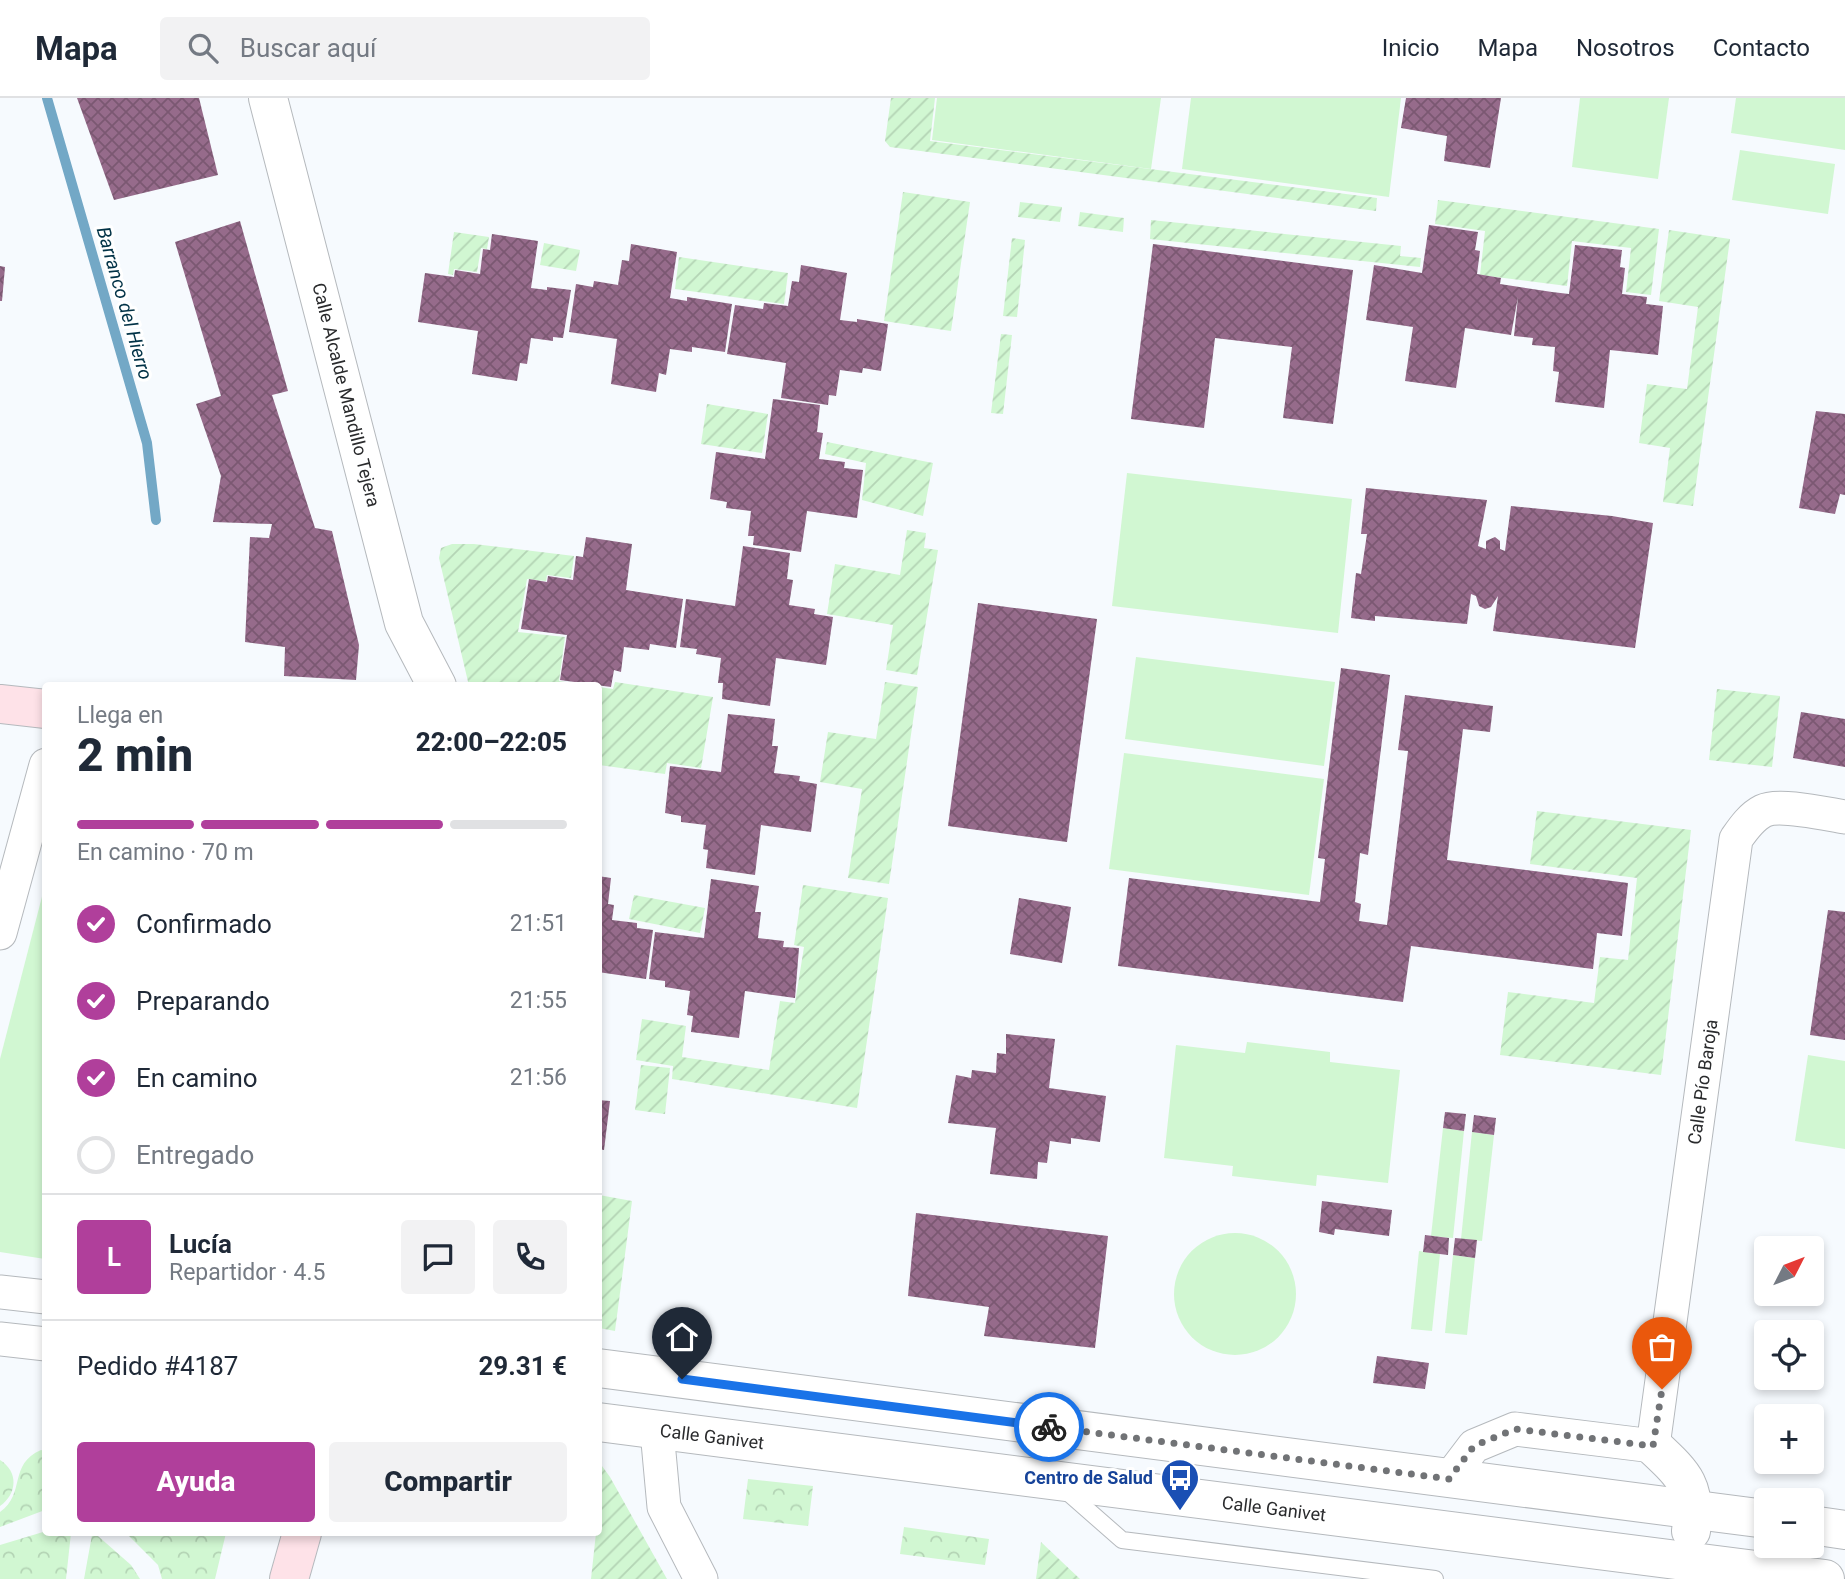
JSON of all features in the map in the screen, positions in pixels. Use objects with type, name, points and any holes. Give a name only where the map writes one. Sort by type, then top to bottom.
[{"type":"main road","points":[[0,704],[42,709]]},
{"type":"main road","points":[[289,1579],[301,1536]]},
{"type":"street","name":"Calle Alcalde Mandillo Tejera","points":[[268,98],[405,623],[435,682]]},
{"type":"street","points":[[405,623],[411,682]]},
{"type":"street","points":[[0,933],[42,780]]},
{"type":"street","name":"Calle Pío Baroja","points":[[1653,1446],[1736,839],[1748,823],[1764,810],[1782,808],[1845,817]]},
{"type":"street","points":[[0,1292],[42,1297]]},
{"type":"street","points":[[0,1339],[42,1344]]},
{"type":"street","points":[[602,1369],[1754,1517]]},
{"type":"street","points":[[666,1377],[657,1431],[664,1507],[701,1579]]},
{"type":"street","name":"Calle Ganivet","points":[[602,1423],[1056,1481],[1683,1568],[1825,1579]]},
{"type":"street","points":[[1056,1481],[1065,1429]]},
{"type":"street","points":[[1449,1479],[1474,1446],[1515,1429],[1653,1446],[1684,1475],[1694,1509],[1683,1568]]},
{"type":"street","points":[[1824,1527],[1845,1530]]},
{"type":"lane","points":[[1056,1481],[1122,1540],[1434,1579]]},
{"type":"green space","points":[[891,98],[935,98],[930,141],[1377,198],[1376,211],[890,147],[885,141]]},
{"type":"green space","points":[[937,98],[1161,98],[1151,169],[932,140]]},
{"type":"green space","points":[[1191,98],[1401,98],[1389,197],[1182,169]]},
{"type":"green space","points":[[1580,98],[1669,98],[1658,179],[1572,167]]},
{"type":"green space","points":[[1736,98],[1845,98],[1845,150],[1731,133]]},
{"type":"green space","points":[[1740,150],[1835,164],[1828,214],[1732,200]]},
{"type":"green space","points":[[903,192],[970,202],[951,331],[884,321]]},
{"type":"green space","points":[[1438,200],[1659,229],[1651,295],[1626,292],[1631,248],[1572,241],[1567,286],[1480,275],[1485,231],[1435,224]]},
{"type":"green space","points":[[1020,202],[1062,207],[1060,222],[1018,217]]},
{"type":"green space","points":[[1080,212],[1124,218],[1123,232],[1078,226]]},
{"type":"green space","points":[[1151,220],[1401,246],[1400,256],[1421,258],[1420,267],[1150,239]]},
{"type":"green space","points":[[1669,230],[1730,239],[1693,506],[1663,502],[1670,448],[1639,443],[1647,384],[1687,389],[1698,307],[1659,301]]},
{"type":"green space","points":[[454,232],[489,237],[487,249],[481,248],[477,272],[454,269],[453,275],[448,274]]},
{"type":"green space","points":[[1012,238],[1025,240],[1017,317],[1003,316]]},
{"type":"green space","points":[[544,243],[580,250],[576,271],[540,265]]},
{"type":"green space","points":[[679,257],[788,273],[784,304],[675,289]]},
{"type":"green space","points":[[1001,334],[1012,335],[1003,414],[991,413]]},
{"type":"green space","points":[[707,404],[768,414],[762,453],[701,444]]},
{"type":"green space","points":[[827,442],[933,463],[923,516],[862,500],[866,463],[825,454]]},
{"type":"green space","points":[[1127,473],[1352,499],[1338,633],[1112,606]]},
{"type":"green space","points":[[907,530],[926,533],[924,548],[938,550],[917,675],[886,670],[893,625],[827,614],[835,564],[900,575]]},
{"type":"green space","points":[[452,544],[474,544],[574,556],[571,578],[547,575],[546,581],[527,579],[518,632],[565,637],[559,681],[565,682],[468,682],[439,558],[441,548]]},
{"type":"green space","points":[[1136,657],[1335,682],[1324,766],[1125,739]]},
{"type":"green space","points":[[615,682],[713,697],[701,768],[667,763],[665,774],[602,765],[602,687],[613,689]]},
{"type":"green space","points":[[885,682],[918,687],[889,884],[848,878],[862,789],[820,782],[828,732],[876,739]]},
{"type":"green space","points":[[1717,689],[1780,696],[1772,767],[1709,760]]},
{"type":"green space","points":[[1124,753],[1324,779],[1309,895],[1109,869]]},
{"type":"green space","points":[[1537,811],[1691,830],[1661,1075],[1500,1055],[1508,992],[1594,1003],[1600,957],[1628,960],[1637,878],[1530,864]]},
{"type":"green space","points":[[803,885],[888,898],[857,1108],[672,1079],[673,1066],[636,1060],[642,1019],[686,1026],[682,1057],[769,1070],[780,1001],[795,1003],[804,947],[794,945]]},
{"type":"green space","points":[[634,895],[705,908],[700,933],[629,919]]},
{"type":"green space","points":[[42,897],[42,1258],[0,1252],[0,1059]]},
{"type":"green space","points":[[1247,1042],[1330,1052],[1330,1062],[1400,1070],[1388,1183],[1317,1175],[1316,1186],[1232,1176],[1233,1166],[1164,1158],[1176,1045],[1245,1053]]},
{"type":"green space","points":[[1808,1055],[1845,1061],[1845,1149],[1795,1141]]},
{"type":"green space","points":[[641,1065],[670,1068],[665,1114],[635,1110]]},
{"type":"green space","points":[[1443,1128],[1464,1131],[1453,1238],[1431,1236]]},
{"type":"green space","points":[[1472,1132],[1494,1135],[1482,1241],[1461,1239]]},
{"type":"green space","points":[[602,1196],[632,1201],[615,1331],[602,1329]]},
{"type":"green space","points":[[1235,1233],[1259,1237],[1278,1251],[1292,1270],[1296,1294],[1292,1318],[1278,1337],[1259,1351],[1235,1355],[1211,1351],[1192,1337],[1178,1318],[1174,1294],[1178,1270],[1192,1251],[1211,1237]]},
{"type":"green space","points":[[1419,1251],[1440,1254],[1432,1331],[1411,1329]]},
{"type":"green space","points":[[1453,1255],[1475,1258],[1467,1335],[1445,1333]]},
{"type":"green space","points":[[42,1450],[42,1511],[0,1527],[0,1512],[13,1497],[20,1471],[31,1456]]},
{"type":"green space","points":[[0,1460],[10,1471],[13,1483],[10,1495],[0,1506]]},
{"type":"green space","points":[[602,1466],[667,1579],[591,1579],[596,1536],[602,1536]]},
{"type":"green space","points":[[748,1479],[813,1486],[808,1526],[743,1519]]},
{"type":"green space","points":[[904,1527],[989,1539],[985,1565],[900,1554]]},
{"type":"green space","points":[[42,1532],[42,1536],[71,1536],[66,1579],[0,1579],[0,1545]]},
{"type":"green space","points":[[92,1536],[98,1536],[131,1565],[140,1579],[84,1579]]},
{"type":"green space","points":[[129,1536],[225,1536],[215,1579],[162,1579],[158,1565]]},
{"type":"green space","points":[[1041,1542],[1080,1579],[1036,1579]]},
{"type":"building","points":[[77,98],[199,98],[218,175],[114,200]]},
{"type":"building","points":[[1406,98],[1501,98],[1490,168],[1444,161],[1447,136],[1401,128]]},
{"type":"building","points":[[240,221],[288,391],[272,395],[315,528],[332,531],[359,645],[356,680],[284,676],[285,647],[245,642],[250,537],[269,538],[272,524],[213,522],[221,476],[196,404],[221,396],[175,242]]},
{"type":"building","points":[[1429,225],[1478,232],[1475,250],[1480,251],[1477,274],[1501,278],[1500,284],[1552,292],[1569,294],[1575,245],[1622,250],[1620,267],[1625,268],[1622,294],[1647,297],[1646,304],[1663,306],[1658,355],[1610,350],[1604,408],[1555,402],[1559,372],[1553,371],[1555,347],[1532,345],[1533,338],[1514,336],[1518,297],[1511,335],[1465,328],[1456,388],[1405,381],[1413,327],[1366,320],[1374,265],[1422,273]]},
{"type":"building","points":[[492,234],[538,241],[531,288],[571,290],[563,338],[553,337],[553,341],[531,338],[527,364],[520,363],[517,381],[472,374],[478,331],[418,322],[425,273],[454,277],[455,270],[480,274],[483,249],[490,250]]},
{"type":"building","points":[[631,244],[677,252],[670,298],[687,301],[687,297],[732,304],[725,352],[692,347],[692,352],[670,349],[666,375],[659,373],[656,392],[611,384],[617,339],[569,332],[576,284],[593,287],[594,281],[618,285],[622,260],[629,261]]},
{"type":"building","points":[[1153,244],[1353,270],[1333,424],[1283,418],[1292,347],[1215,338],[1204,428],[1131,419]]},
{"type":"building","points":[[801,265],[847,273],[840,320],[857,322],[857,319],[888,324],[881,371],[863,368],[862,373],[840,370],[836,396],[829,395],[828,405],[781,398],[786,363],[727,354],[735,305],[763,309],[764,303],[788,306],[792,281],[799,282]]},
{"type":"building","points":[[0,266],[5,267],[2,301],[0,301]]},
{"type":"building","points":[[773,399],[820,405],[817,432],[823,433],[819,459],[845,462],[844,468],[863,470],[857,518],[807,511],[801,552],[753,545],[754,536],[748,536],[751,511],[726,508],[727,502],[710,499],[716,452],[765,459]]},
{"type":"building","points":[[1816,411],[1845,414],[1845,495],[1840,494],[1835,514],[1799,508]]},
{"type":"building","points":[[1366,488],[1487,500],[1478,546],[1486,549],[1486,541],[1495,537],[1500,541],[1500,549],[1505,551],[1511,506],[1653,523],[1635,648],[1493,631],[1498,596],[1491,607],[1485,609],[1479,606],[1476,596],[1471,594],[1467,624],[1375,616],[1375,621],[1351,618],[1356,573],[1361,574],[1367,534],[1361,534]]},
{"type":"building","points":[[586,537],[632,544],[626,590],[683,599],[676,648],[650,644],[649,650],[624,647],[621,672],[614,670],[611,687],[602,686],[602,682],[560,680],[567,635],[521,629],[529,579],[547,582],[548,576],[573,580],[576,556],[583,557]]},
{"type":"building","points":[[743,546],[790,553],[787,579],[793,580],[789,605],[815,609],[814,614],[833,617],[826,665],[776,658],[770,706],[722,699],[723,683],[718,683],[721,658],[696,654],[697,649],[680,647],[686,599],[735,606]]},
{"type":"building","points":[[978,603],[1097,619],[1067,842],[948,826]]},
{"type":"building","points":[[1341,668],[1390,675],[1368,855],[1360,853],[1355,902],[1361,904],[1359,921],[1387,925],[1408,751],[1398,750],[1405,695],[1493,706],[1490,732],[1463,729],[1447,860],[1628,883],[1622,936],[1597,933],[1593,969],[1411,946],[1403,1002],[1118,966],[1129,878],[1320,902],[1325,859],[1318,858]]},
{"type":"building","points":[[1801,712],[1845,719],[1845,767],[1793,758]]},
{"type":"building","points":[[728,714],[775,719],[772,746],[778,746],[774,773],[800,776],[799,781],[817,784],[811,832],[761,825],[755,875],[706,868],[708,850],[703,849],[706,825],[681,822],[681,816],[665,813],[670,766],[721,772]]},
{"type":"building","points":[[602,877],[611,878],[608,904],[614,905],[612,920],[637,923],[637,928],[653,930],[646,979],[602,973]]},
{"type":"building","points":[[711,879],[759,886],[755,912],[761,912],[758,938],[784,941],[783,947],[799,948],[795,998],[745,991],[739,1038],[691,1032],[693,1016],[687,1015],[690,991],[665,987],[665,981],[649,979],[655,932],[704,938]]},
{"type":"building","points":[[1019,898],[1071,907],[1062,963],[1010,954]]},
{"type":"building","points":[[1828,910],[1845,912],[1845,1040],[1810,1035]]},
{"type":"building","points":[[1006,1034],[1055,1039],[1049,1088],[1106,1096],[1100,1142],[1071,1138],[1071,1144],[1050,1141],[1047,1163],[1038,1162],[1037,1179],[990,1174],[996,1128],[948,1123],[956,1075],[971,1078],[972,1070],[996,1073],[997,1053],[1006,1054]]},
{"type":"building","points":[[602,1100],[610,1101],[602,1150]]},
{"type":"building","points":[[1445,1112],[1466,1114],[1464,1131],[1443,1128]]},
{"type":"building","points":[[1474,1115],[1496,1118],[1494,1135],[1472,1132]]},
{"type":"building","points":[[1322,1201],[1392,1210],[1389,1236],[1335,1229],[1334,1235],[1319,1232]]},
{"type":"building","points":[[916,1213],[1108,1236],[1095,1348],[984,1336],[989,1307],[908,1296]]},
{"type":"building","points":[[1425,1235],[1449,1238],[1448,1255],[1423,1252]]},
{"type":"building","points":[[1455,1238],[1477,1240],[1475,1258],[1453,1255]]},
{"type":"building","points":[[1377,1356],[1429,1363],[1425,1389],[1373,1383]]},
{"type":"waterway","name":"Barranco del Hierro","points":[[47,98],[147,443],[156,520]]},
{"type":"way so far","points":[[1049,1427],[1449,1479],[1474,1446],[1515,1429],[1653,1446],[1662,1389]]},
{"type":"place","name":"Centro de Salud","points":[[1180,1512]]},
{"type":"route","points":[[682,1379],[1049,1427]]}]
